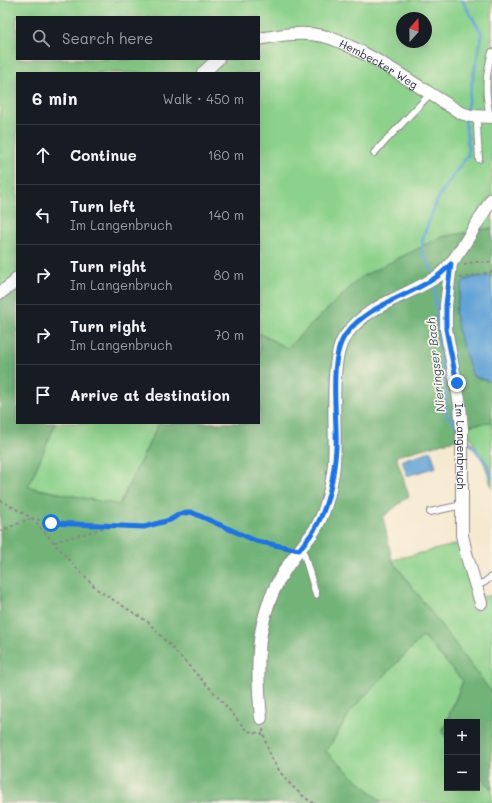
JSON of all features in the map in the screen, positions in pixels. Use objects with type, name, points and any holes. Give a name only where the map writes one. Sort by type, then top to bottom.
[{"type":"street","name":"Hembecker Weg","points":[[260,39],[283,34],[311,34],[330,38],[356,49],[431,93],[478,116]]},
{"type":"street","points":[[204,72],[217,60]]},
{"type":"street","name":"Im Langenbruch","points":[[481,603],[462,535],[462,430],[460,405],[446,329],[446,305],[449,281],[455,265],[492,199]]},
{"type":"street","name":"Im Langenbruch","points":[[261,718],[258,680],[258,648],[261,627],[273,590],[291,560],[314,530],[324,511],[334,473],[336,447],[336,369],[339,350],[345,336],[363,317],[376,308],[425,284],[455,265]]},
{"type":"street","points":[[0,293],[9,287],[16,279]]},
{"type":"lane","points":[[479,159],[477,126],[478,116],[487,103],[486,84],[492,52]]},
{"type":"lane","points":[[374,154],[431,93]]},
{"type":"lane","points":[[430,512],[462,505]]},
{"type":"lane","points":[[300,548],[316,595]]},
{"type":"lane","points":[[476,586],[485,582],[492,576]]},
{"type":"path","points":[[455,265],[473,262],[492,262]]},
{"type":"path","points":[[449,281],[492,272]]},
{"type":"path","points":[[0,500],[32,518],[51,523],[144,527],[170,520],[180,514],[191,512],[256,541],[300,548]]},
{"type":"path","points":[[0,531],[32,518]]},
{"type":"path","points":[[32,518],[98,590],[148,622],[219,698],[247,731],[263,734]]},
{"type":"path","points":[[54,542],[115,525]]},
{"type":"path","points":[[261,718],[263,734],[268,752],[281,774],[300,794],[313,803]]},
{"type":"green space","points":[[0,0],[492,0],[492,228],[441,237],[361,277],[287,349],[260,334],[260,72],[16,72],[16,285],[0,297]]},
{"type":"green space","points":[[492,228],[492,276],[475,277],[465,280],[462,284],[455,312],[473,376],[492,382],[492,422],[465,426],[469,436],[396,456],[409,496],[383,517],[392,560],[492,693],[492,790],[480,776],[480,719],[448,719],[463,681],[423,636],[352,709],[326,752],[383,803],[0,803],[0,297],[16,285],[16,424],[56,424],[28,487],[119,505],[159,424],[260,424],[260,334],[287,348],[361,277],[441,237]]},
{"type":"green space","points":[[492,422],[492,488],[485,465],[465,426]]},
{"type":"green space","points":[[56,424],[159,424],[119,505],[28,487]]},
{"type":"green space","points":[[466,542],[482,597],[492,595],[492,693],[392,560]]},
{"type":"green space","points":[[423,636],[463,681],[447,719],[444,719],[444,727],[442,732],[444,734],[444,791],[480,791],[480,776],[492,790],[492,803],[383,803],[326,752],[352,709]]},
{"type":"water","points":[[492,276],[492,382],[473,376],[459,335],[455,312],[462,284],[465,280],[475,277]]},
{"type":"water","points":[[431,451],[436,467],[407,476],[402,460]]},
{"type":"waterway","name":"Nieringser Bach","points":[[462,0],[482,34],[466,112]]},
{"type":"waterway","name":"Nieringser Bach","points":[[432,270],[422,252],[423,237],[441,193],[468,155],[465,117]]},
{"type":"waterway","name":"Nieringser Bach","points":[[435,285],[447,415],[458,427]]},
{"type":"waterway","name":"Nieringser Bach","points":[[466,438],[487,464],[492,478]]},
{"type":"route","points":[[51,523],[144,527],[170,520],[180,514],[191,512],[218,522],[256,541],[299,550],[314,530],[324,511],[334,473],[336,447],[336,369],[339,350],[345,336],[363,317],[376,308],[425,284],[438,276],[451,264],[446,305],[446,329],[457,383]]}]
